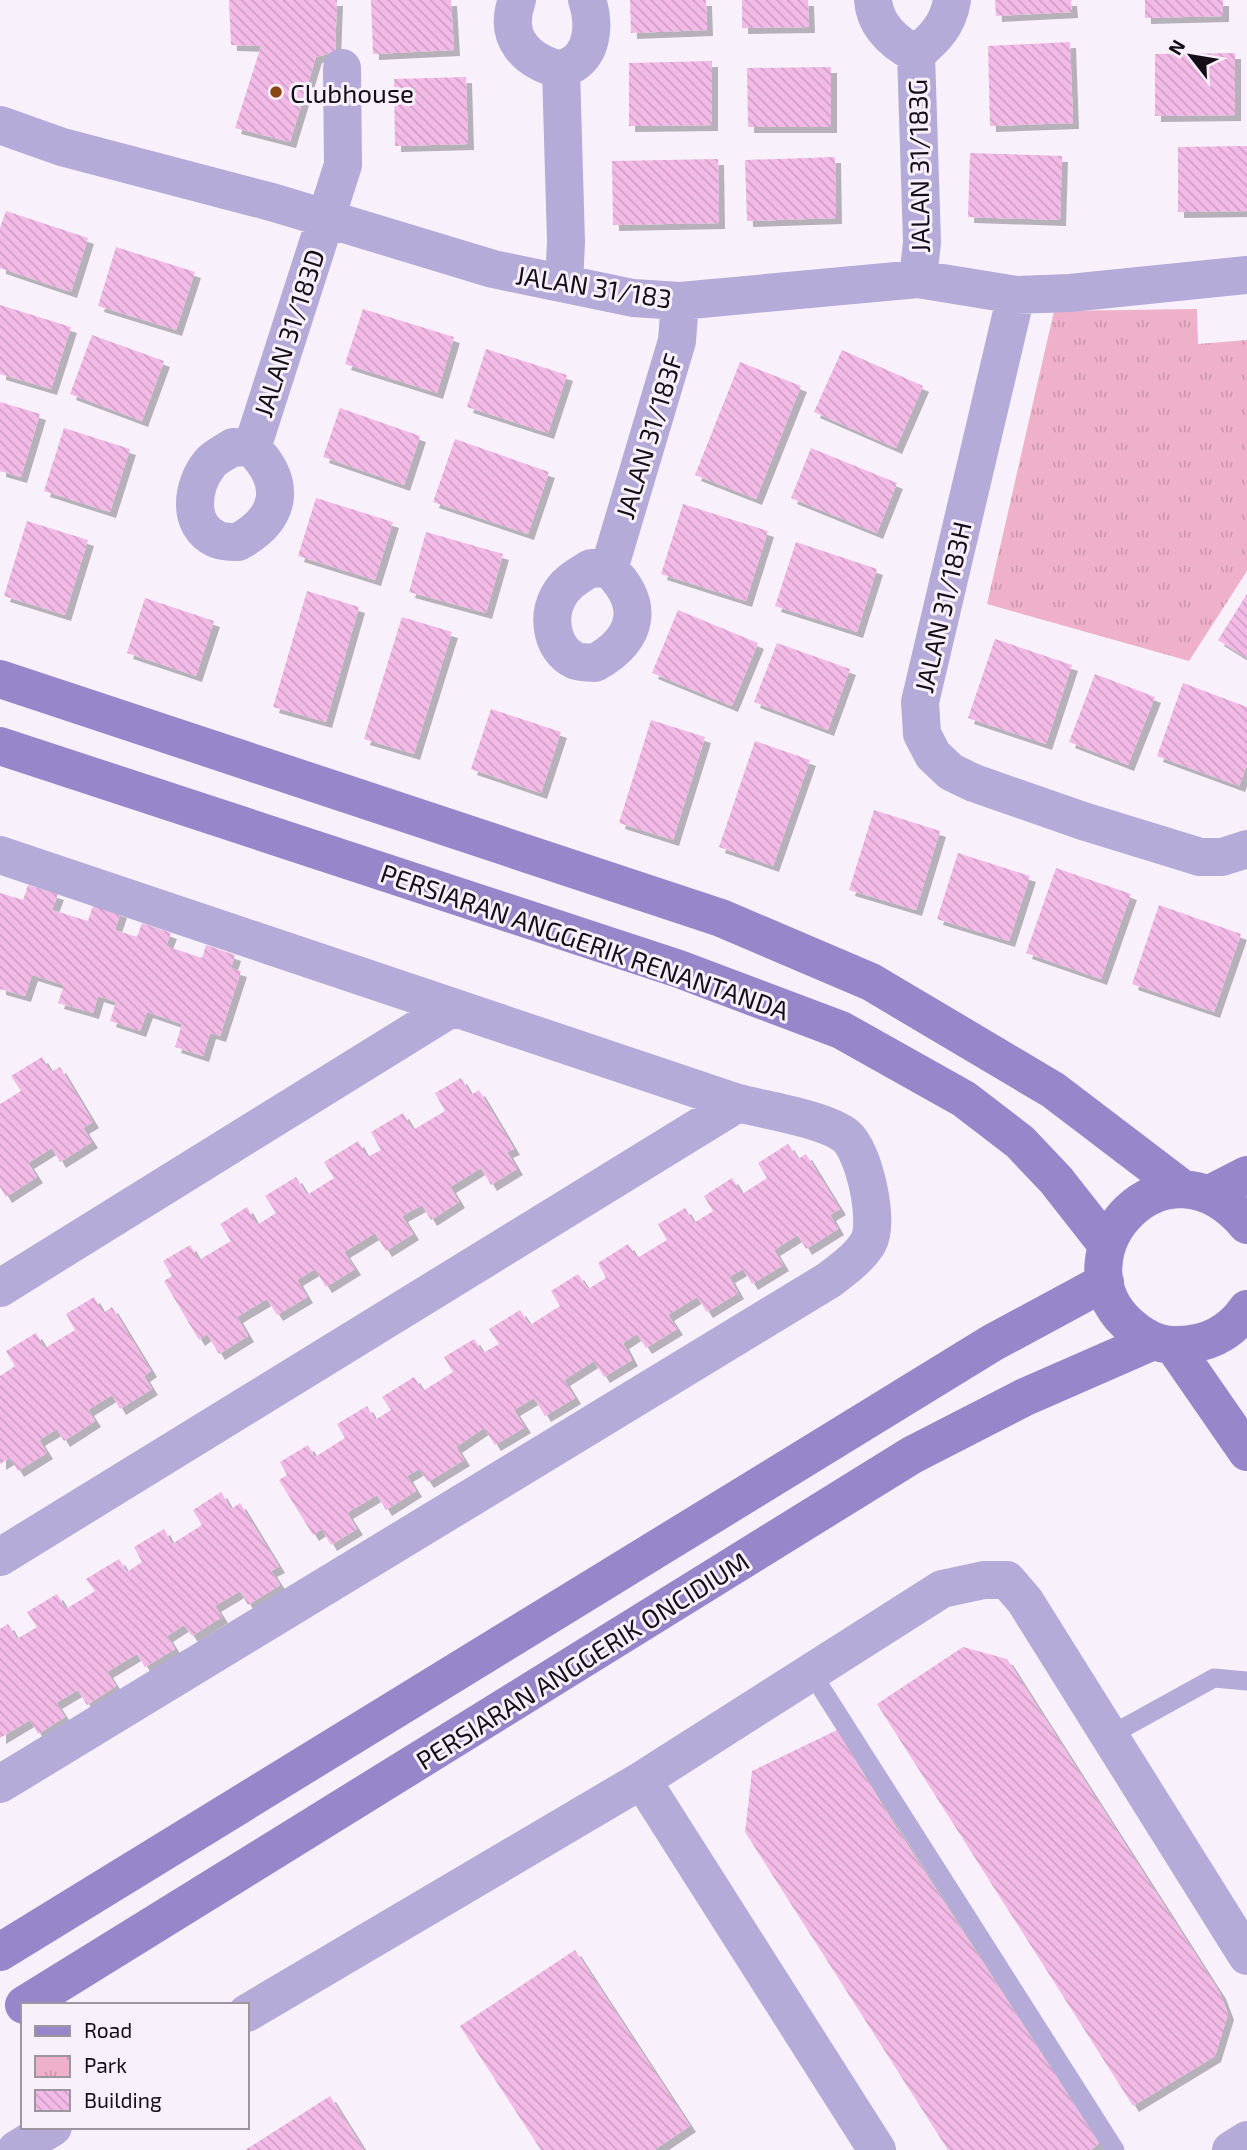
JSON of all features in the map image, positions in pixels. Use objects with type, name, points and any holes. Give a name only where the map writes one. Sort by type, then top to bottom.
[{"type":"main road","points":[[0,679],[721,918],[871,982],[1053,1090],[1196,1192],[1232,1208],[1247,1226]]},
{"type":"main road","name":"PERSIARAN ANGGERIK RENANTANDA","points":[[0,746],[679,969],[841,1030],[964,1099],[1020,1142],[1056,1180],[1107,1245]]},
{"type":"main road","points":[[1247,1175],[1196,1192],[1166,1191],[1136,1205],[1119,1222],[1107,1245],[1104,1270],[1111,1301],[1122,1318],[1136,1331],[1163,1343],[1247,1452]]},
{"type":"main road","name":"PERSIARAN ANGGERIK ONCIDIUM","points":[[0,1952],[992,1343],[1105,1282]]},
{"type":"main road","name":"PERSIARAN ANGGERIK ONCIDIUM","points":[[27,2003],[912,1455],[1025,1397],[1163,1343],[1192,1345],[1211,1340],[1227,1331],[1247,1309]]},
{"type":"main road","name":"PERSIARAN ANGGERIK ONCIDIUM","points":[[0,2020],[21,2007]]},
{"type":"street","points":[[517,0],[513,30],[522,49],[541,65],[561,70],[578,61],[590,40],[593,20],[587,0]]},
{"type":"street","name":"JALAN 31/183G","points":[[873,0],[881,24],[897,44],[916,54]]},
{"type":"street","name":"JALAN 31/183G","points":[[916,54],[937,37],[949,15],[951,0]]},
{"type":"street","name":"JALAN 31/183G","points":[[916,54],[922,242],[918,279]]},
{"type":"street","name":"JALAN 31/183D","points":[[252,448],[343,165],[342,68]]},
{"type":"street","points":[[561,70],[566,242],[564,283]]},
{"type":"street","name":"JALAN 31/183","points":[[0,125],[62,147],[326,219],[493,269],[633,298],[680,302],[918,279],[1016,295],[1070,293],[1247,275]]},
{"type":"street","name":"JALAN 31/183H","points":[[1016,295],[920,702],[922,734],[933,755],[951,772],[975,783],[1083,821],[1200,857],[1222,857],[1247,849]]},
{"type":"street","name":"JALAN 31/183F","points":[[609,569],[677,341],[680,302]]},
{"type":"street","points":[[0,855],[738,1103],[818,1123],[846,1136],[860,1157],[868,1183],[872,1212],[869,1241],[853,1261],[817,1287],[0,1784]]},
{"type":"street","points":[[0,1287],[453,1007]]},
{"type":"street","points":[[0,1557],[738,1103]]},
{"type":"street","points":[[248,2012],[642,1780],[942,1589],[984,1580],[1007,1580],[1025,1601],[1247,1956]]},
{"type":"street","points":[[642,1780],[877,2150]]},
{"type":"street","points":[[1231,2150],[1247,2140]]},
{"type":"lane","points":[[811,1672],[1115,2150]]},
{"type":"lane","points":[[1109,1736],[1214,1678],[1247,1681]]},
{"type":"green space","points":[[1197,309],[1198,344],[1247,340],[1247,571],[1189,661],[987,604],[1054,311]]},
{"type":"building","name":"Clubhouse","points":[[229,0],[337,0],[335,52],[316,57],[290,142],[235,128],[261,46],[231,45]]},
{"type":"building","points":[[371,0],[451,0],[454,50],[373,54]]},
{"type":"building","points":[[630,0],[706,0],[707,30],[631,33]]},
{"type":"building","points":[[742,0],[808,0],[809,27],[742,28]]},
{"type":"building","points":[[995,0],[1071,0],[1072,12],[996,16]]},
{"type":"building","points":[[1145,0],[1223,0],[1223,16],[1145,18]]},
{"type":"building","points":[[1070,42],[1073,123],[990,126],[988,46]]},
{"type":"building","points":[[1235,53],[1235,115],[1155,116],[1155,54]]},
{"type":"building","points":[[712,61],[712,125],[629,126],[629,63]]},
{"type":"building","points":[[831,67],[831,127],[748,127],[747,68]]},
{"type":"building","points":[[466,77],[468,144],[395,146],[394,79]]},
{"type":"building","points":[[1247,146],[1247,211],[1178,212],[1178,147]]},
{"type":"building","points":[[970,153],[1062,156],[1060,220],[968,217]]},
{"type":"building","points":[[835,157],[836,218],[747,221],[745,160]]},
{"type":"building","points":[[718,159],[719,223],[613,225],[612,161]]},
{"type":"building","points":[[6,211],[88,238],[71,292],[0,268],[0,228]]},
{"type":"building","points":[[116,247],[195,272],[176,330],[98,306]]},
{"type":"building","points":[[0,305],[71,327],[51,389],[0,374]]},
{"type":"building","points":[[363,309],[454,337],[437,393],[345,364]]},
{"type":"building","points":[[92,335],[164,361],[142,421],[70,394]]},
{"type":"building","points":[[486,349],[567,375],[548,433],[467,407]]},
{"type":"building","points":[[842,350],[923,386],[896,448],[814,412]]},
{"type":"building","points":[[740,362],[801,386],[756,499],[695,475]]},
{"type":"building","points":[[0,402],[40,414],[21,477],[0,471]]},
{"type":"building","points":[[340,408],[420,436],[404,485],[323,457]]},
{"type":"building","points":[[64,428],[130,449],[110,512],[44,491]]},
{"type":"building","points":[[455,439],[549,472],[528,534],[433,502]]},
{"type":"building","points":[[811,448],[897,483],[877,533],[791,498]]},
{"type":"building","points":[[316,498],[393,522],[375,580],[298,556]]},
{"type":"building","points":[[683,504],[768,531],[746,601],[661,574]]},
{"type":"building","points":[[27,521],[88,540],[65,615],[4,596]]},
{"type":"building","points":[[426,532],[503,554],[486,613],[409,592]]},
{"type":"building","points":[[796,542],[877,569],[857,632],[775,606]]},
{"type":"building","points":[[307,591],[359,607],[326,722],[273,707]]},
{"type":"building","points":[[1247,594],[1247,658],[1218,640]]},
{"type":"building","points":[[145,598],[214,621],[196,676],[127,653]]},
{"type":"building","points":[[678,610],[758,643],[732,706],[652,673]]},
{"type":"building","points":[[402,617],[452,632],[414,754],[364,739]]},
{"type":"building","points":[[995,639],[1072,665],[1046,744],[968,718]]},
{"type":"building","points":[[777,643],[850,669],[828,730],[754,702]]},
{"type":"building","points":[[1095,674],[1155,697],[1128,765],[1069,742]]},
{"type":"building","points":[[1183,683],[1247,707],[1247,765],[1239,786],[1157,756]]},
{"type":"building","points":[[491,709],[561,732],[541,793],[471,769]]},
{"type":"building","points":[[651,720],[705,737],[673,840],[619,823]]},
{"type":"building","points":[[755,741],[810,760],[773,866],[719,847]]},
{"type":"building","points":[[874,810],[940,831],[916,910],[849,890]]},
{"type":"building","points":[[958,853],[1030,876],[1009,941],[937,919]]},
{"type":"building","points":[[1056,868],[1131,894],[1101,979],[1026,953]]},
{"type":"building","points":[[28,885],[58,894],[52,910],[88,921],[94,903],[121,912],[115,930],[137,937],[142,923],[171,933],[166,946],[202,958],[206,945],[235,955],[231,968],[241,971],[220,1036],[210,1033],[203,1056],[175,1047],[182,1024],[147,1012],[140,1031],[110,1021],[116,1002],[98,996],[93,1013],[58,1003],[64,985],[32,975],[25,996],[0,989],[0,893],[23,900]]},
{"type":"building","points":[[1159,905],[1241,934],[1214,1012],[1132,984]]},
{"type":"building","points":[[42,1057],[51,1072],[60,1067],[93,1122],[83,1128],[92,1142],[60,1162],[52,1148],[28,1163],[37,1177],[6,1197],[0,1187],[0,1104],[21,1091],[11,1076]]},
{"type":"building","points":[[461,1078],[471,1095],[479,1090],[514,1149],[507,1152],[517,1169],[491,1185],[481,1168],[450,1187],[459,1202],[431,1220],[422,1205],[402,1216],[413,1234],[386,1251],[375,1233],[344,1252],[355,1269],[326,1287],[315,1269],[297,1280],[307,1297],[277,1315],[267,1299],[237,1317],[248,1336],[219,1354],[207,1334],[199,1340],[164,1281],[172,1276],[163,1261],[190,1245],[199,1260],[231,1241],[220,1224],[247,1207],[257,1225],[276,1213],[265,1196],[296,1177],[307,1195],[334,1178],[324,1162],[358,1141],[367,1157],[381,1150],[371,1132],[403,1113],[413,1130],[445,1111],[435,1093]]},
{"type":"building","points":[[788,1144],[798,1159],[806,1154],[840,1209],[830,1215],[838,1229],[806,1249],[798,1235],[774,1250],[783,1265],[752,1284],[743,1269],[729,1277],[738,1293],[707,1312],[697,1297],[668,1315],[677,1329],[646,1348],[637,1334],[623,1343],[632,1360],[604,1377],[594,1361],[564,1380],[575,1398],[545,1416],[534,1398],[514,1410],[525,1427],[495,1445],[484,1428],[456,1447],[464,1460],[428,1482],[419,1469],[407,1476],[416,1491],[386,1510],[377,1495],[347,1513],[357,1529],[331,1545],[322,1529],[313,1535],[279,1480],[287,1475],[280,1462],[308,1445],[315,1457],[345,1438],[337,1424],[367,1406],[375,1420],[391,1410],[382,1397],[414,1377],[423,1391],[453,1372],[444,1357],[474,1339],[483,1353],[499,1344],[489,1329],[520,1310],[530,1325],[560,1306],[551,1291],[578,1274],[588,1289],[606,1278],[598,1263],[628,1244],[637,1258],[667,1240],[658,1224],[685,1208],[694,1223],[713,1211],[704,1196],[732,1178],[742,1194],[767,1178],[758,1163]]},
{"type":"building","points":[[94,1297],[103,1313],[112,1307],[151,1371],[144,1376],[152,1389],[120,1409],[112,1395],[88,1410],[95,1421],[64,1441],[57,1429],[39,1440],[47,1453],[18,1471],[10,1458],[0,1464],[0,1376],[15,1366],[6,1351],[36,1333],[45,1348],[75,1330],[66,1314]]},
{"type":"building","points":[[221,1492],[231,1509],[240,1503],[279,1567],[271,1571],[280,1585],[248,1605],[240,1591],[215,1606],[222,1617],[192,1636],[184,1625],[167,1636],[175,1649],[145,1667],[137,1654],[107,1672],[116,1686],[87,1705],[78,1690],[56,1703],[65,1717],[38,1734],[30,1720],[0,1738],[0,1629],[8,1624],[17,1639],[37,1627],[27,1612],[57,1594],[66,1609],[95,1591],[86,1579],[119,1559],[127,1572],[142,1562],[134,1547],[164,1529],[172,1544],[202,1525],[193,1510]]},
{"type":"building","points":[[963,1647],[1007,1659],[1220,1993],[1228,2014],[1215,2056],[1133,2106],[877,1704]]},
{"type":"building","points":[[837,1730],[894,1824],[1099,2143],[1091,2150],[948,2150],[745,1832],[752,1771]]},
{"type":"building","points":[[575,1950],[690,2126],[654,2150],[541,2150],[460,2026]]},
{"type":"building","points":[[330,2096],[364,2150],[245,2150]]},
{"type":"place","name":"Clubhouse","points":[[276,92]]}]
